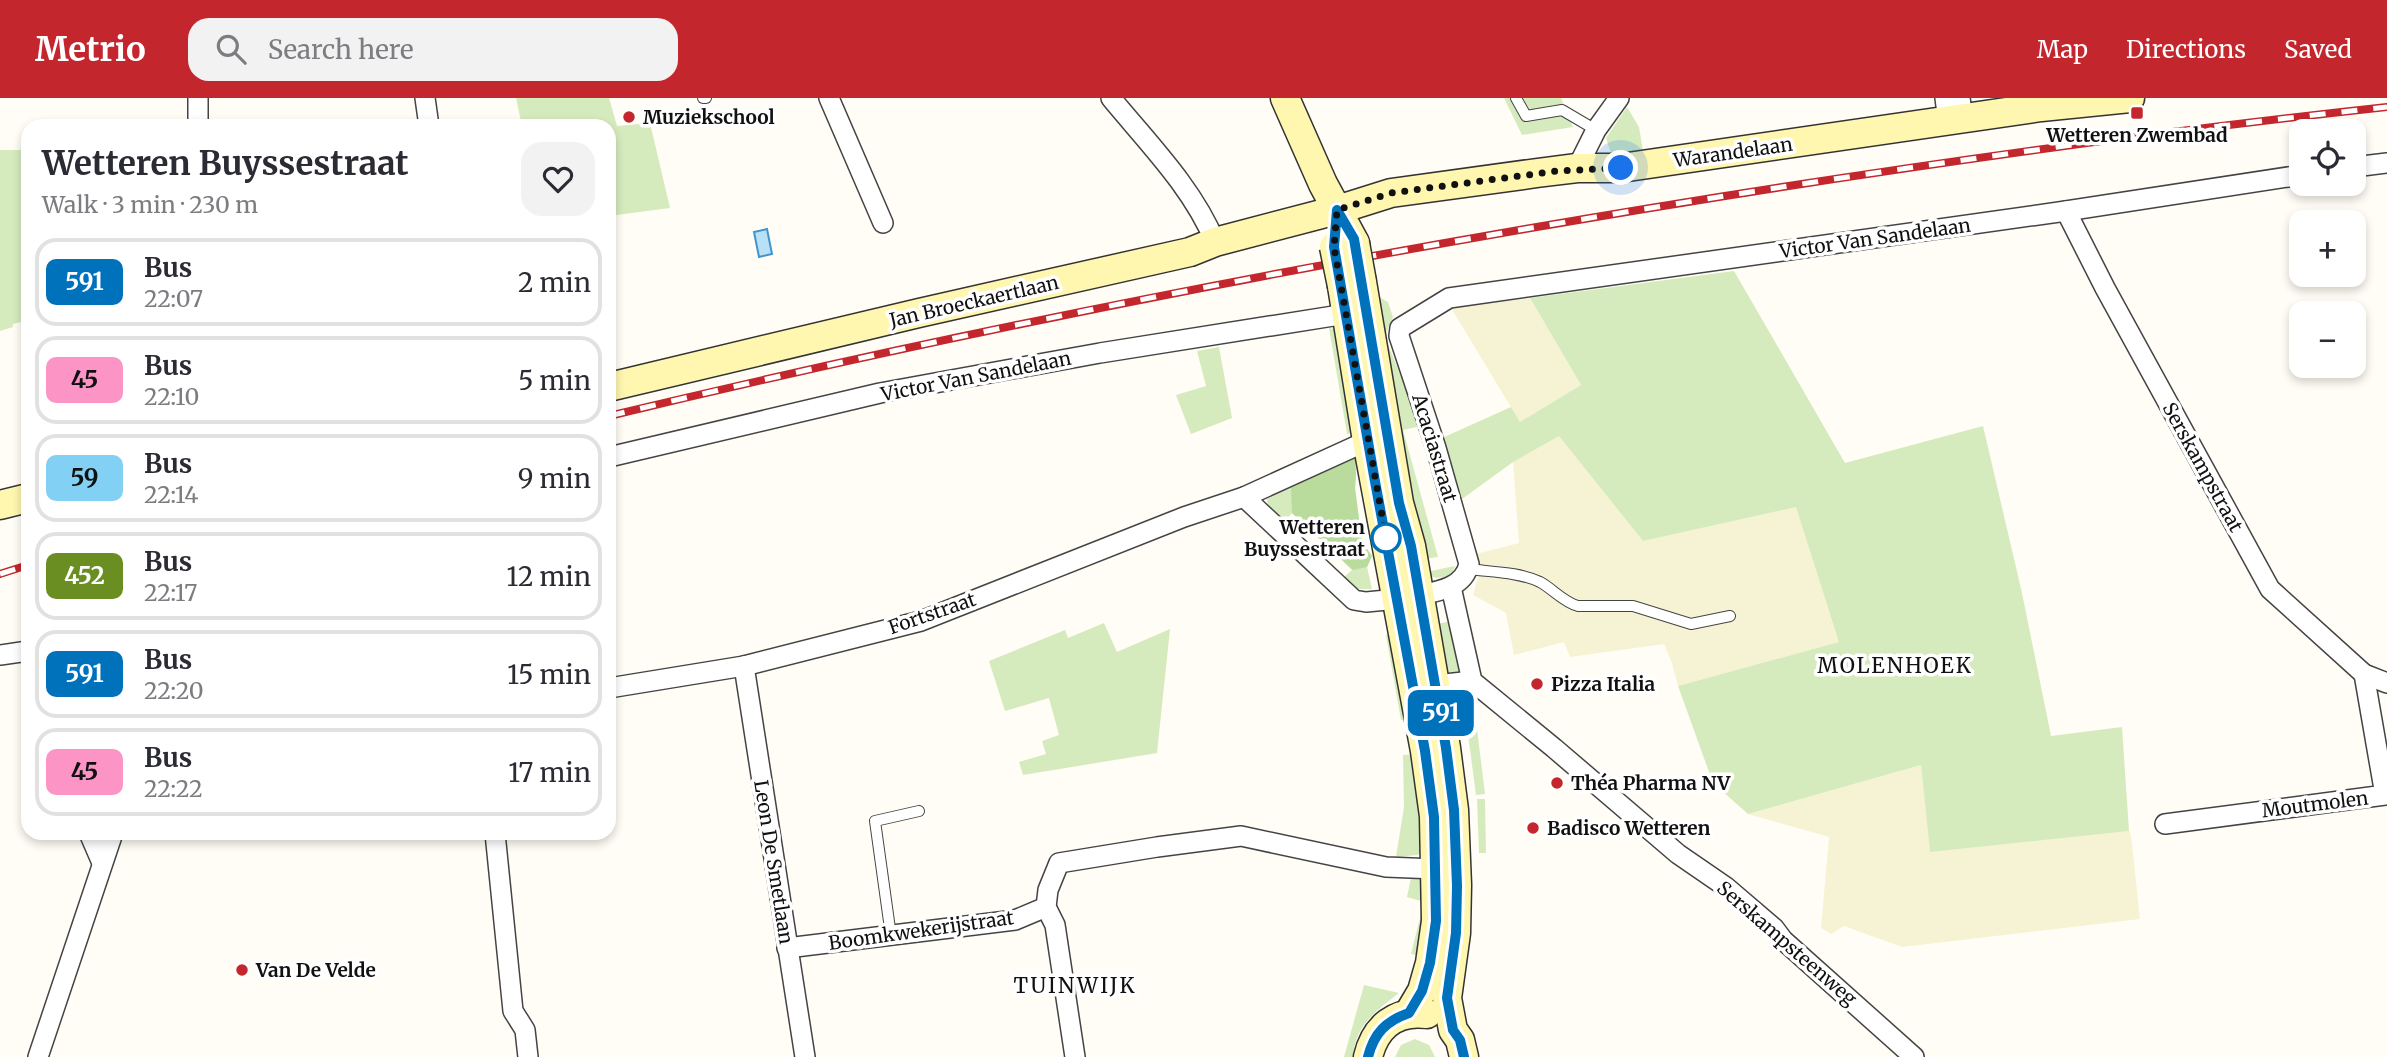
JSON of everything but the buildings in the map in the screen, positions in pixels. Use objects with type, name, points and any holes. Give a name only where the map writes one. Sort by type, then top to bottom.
[{"type":"main road","name":"Acaciastraat","points":[[1285,98],[1337,210],[1378,440]]},
{"type":"main road","name":"Warandelaan","points":[[1337,210],[1391,193],[1577,169],[1621,168],[1954,109],[2041,107],[2130,98]]},
{"type":"main road","name":"Jan Broeckaertlaan","points":[[616,385],[1190,252],[1215,242],[1337,210]]},
{"type":"main road","name":"Acaciastraat","points":[[1352,284],[1346,314],[1378,440],[1411,546],[1409,597],[1434,817],[1436,921],[1430,963],[1422,991],[1409,1013]]},
{"type":"main road","points":[[0,505],[21,500]]},
{"type":"main road","name":"Acaciastraat","points":[[1409,597],[1436,685],[1446,748],[1457,849],[1456,933],[1447,998],[1453,1030],[1460,1040],[1464,1057]]},
{"type":"main road","points":[[1368,1057],[1372,1042],[1381,1028],[1393,1018],[1409,1013],[1425,1013],[1441,1019],[1453,1030]]},
{"type":"street","points":[[198,98],[198,119]]},
{"type":"street","points":[[425,98],[428,119]]},
{"type":"street","points":[[829,98],[883,223]]},
{"type":"street","points":[[1111,98],[1185,190],[1210,229],[1215,242]]},
{"type":"street","points":[[1577,169],[1596,130],[1619,98]]},
{"type":"street","points":[[2366,166],[2387,163]]},
{"type":"street","name":"Victor Van Sandelaan","points":[[1449,298],[2289,177]]},
{"type":"street","name":"Serskampstraat","points":[[2066,211],[2270,589],[2364,674],[2387,683]]},
{"type":"street","name":"Acaciastraat","points":[[1449,298],[1401,328],[1399,336],[1443,472],[1469,564],[1468,569]]},
{"type":"street","name":"Victor Van Sandelaan","points":[[616,455],[880,393],[1100,353],[1346,314]]},
{"type":"street","name":"Fortstraat","points":[[616,687],[744,666],[921,621],[1184,517],[1244,497],[1378,440]]},
{"type":"street","points":[[1244,497],[1354,600],[1366,602],[1409,597],[1451,587],[1463,578],[1468,569]]},
{"type":"street","points":[[1436,685],[1472,681],[1451,587]]},
{"type":"street","points":[[0,655],[21,652]]},
{"type":"street","name":"Leon De Smetlaan","points":[[744,666],[805,1057]]},
{"type":"street","name":"Moutmolen","points":[[2165,824],[2385,795],[2364,674]]},
{"type":"street","name":"Serskampsteenweg","points":[[1472,681],[1678,854],[1726,887],[1914,1057]]},
{"type":"street","points":[[1075,1057],[1055,925],[1046,907],[1048,890],[1059,863],[1241,836],[1386,867],[1436,869]]},
{"type":"street","points":[[92,840],[102,863]]},
{"type":"street","points":[[38,1057],[110,840]]},
{"type":"street","points":[[496,840],[513,1010],[525,1030],[528,1057]]},
{"type":"street","name":"Boomkwekerijstraat","points":[[787,948],[1015,920],[1046,907]]},
{"type":"lane","points":[[1517,98],[1526,116],[1562,110],[1596,130]]},
{"type":"lane","points":[[1468,569],[1532,579],[1578,606],[1633,606],[1688,624],[1730,616]]},
{"type":"lane","points":[[891,936],[875,821],[919,811]]},
{"type":"shaded area","points":[[1530,298],[1581,385],[1520,422],[1451,308]]},
{"type":"shaded area","points":[[1559,435],[1643,541],[1796,506],[1840,642],[1678,686],[1664,644],[1570,657],[1564,642],[1514,655],[1506,613],[1473,595],[1480,570],[1476,554],[1519,543],[1513,462]]},
{"type":"shaded area","points":[[1921,765],[1930,851],[2129,831],[2140,919],[1902,947],[1844,926],[1831,934],[1821,928],[1829,837],[1748,814]]},
{"type":"green space","points":[[516,98],[609,98],[615,119],[520,119]]},
{"type":"green space","points":[[1504,98],[1561,98],[1573,127],[1522,135]]},
{"type":"green space","points":[[1627,107],[1639,127],[1643,151],[1611,153],[1606,138]]},
{"type":"green space","points":[[616,122],[617,126],[650,123],[670,208],[616,215]]},
{"type":"green space","points":[[0,150],[21,150],[21,322],[0,331]]},
{"type":"green space","points":[[1734,271],[1845,463],[1983,426],[2022,593],[2051,736],[2122,727],[2129,831],[1930,852],[1921,765],[1748,814],[1713,783],[1678,686],[1839,642],[1796,507],[1643,541],[1559,436],[1513,462],[1462,499],[1442,438],[1511,407],[1520,422],[1581,385],[1530,298]]},
{"type":"green space","points":[[1377,296],[1388,302],[1393,317],[1386,333],[1387,342],[1421,426],[1403,430],[1438,557],[1424,559]]},
{"type":"green space","points":[[1329,328],[1340,330],[1353,433],[1347,434]]},
{"type":"green space","points":[[1219,347],[1232,418],[1191,434],[1176,395],[1206,386],[1197,351]]},
{"type":"green space","points":[[1355,458],[1355,488],[1362,542],[1372,556],[1367,567],[1372,589],[1358,589],[1344,577],[1352,570],[1292,513],[1284,523],[1268,508],[1267,499]]},
{"type":"green space","points":[[1355,458],[1355,488],[1362,542],[1372,556],[1367,567],[1353,570],[1292,513],[1291,488]]},
{"type":"green space","points":[[1455,566],[1451,575],[1437,578],[1426,575],[1426,572]]},
{"type":"green space","points":[[1453,621],[1461,671],[1444,674],[1436,624]]},
{"type":"green space","points":[[1104,623],[1117,652],[1170,629],[1157,753],[1023,775],[1019,762],[1046,754],[1042,741],[1059,735],[1049,698],[1005,711],[989,661],[1065,630],[1068,638]]},
{"type":"green space","points":[[1394,634],[1408,718],[1401,720],[1386,635]]},
{"type":"green space","points":[[1466,692],[1472,698],[1474,710],[1463,723],[1458,693]]},
{"type":"green space","points":[[1470,722],[1477,729],[1485,794],[1476,795],[1467,727]]},
{"type":"green space","points":[[1415,754],[1424,848],[1418,855],[1396,857],[1404,807],[1403,755]]},
{"type":"green space","points":[[1477,799],[1485,799],[1486,853],[1479,853]]},
{"type":"green space","points":[[1411,878],[1423,880],[1426,884],[1421,956],[1411,954],[1424,902],[1407,897]]},
{"type":"green space","points":[[1364,985],[1399,993],[1362,1027],[1353,1057],[1344,1057]]},
{"type":"green space","points":[[1415,1039],[1429,1045],[1435,1057],[1395,1057],[1401,1045]]},
{"type":"water","points":[[767,229],[772,254],[759,257],[754,232]]},
{"type":"railway","points":[[616,414],[837,363],[1065,315],[1525,229],[1955,161],[2387,107]]},
{"type":"railway","points":[[0,574],[21,567]]},
{"type":"bus line","name":"591","points":[[1368,1057],[1372,1042],[1381,1028],[1393,1018],[1409,1013],[1422,991],[1430,963],[1436,921],[1436,869],[1434,817],[1425,751],[1334,247],[1337,210],[1354,239],[1399,503],[1411,546],[1446,748],[1457,849],[1456,933],[1447,998],[1453,1030],[1460,1040],[1464,1057]]},
{"type":"place","name":"Wetteren Zwembad","points":[[2137,113]]},
{"type":"place","name":"Muziekschool","points":[[629,117]]},
{"type":"place","name":"Wetteren Buyssestraat","points":[[1386,538]]},
{"type":"place","name":"Pizza Italia","points":[[1537,684]]},
{"type":"place","name":"Théa Pharma NV","points":[[1557,783]]},
{"type":"place","name":"Badisco Wetteren","points":[[1533,828]]},
{"type":"place","name":"Van De Velde","points":[[242,970]]},
{"type":"district","name":"MOLENHOEK","points":[[1895,666]]},
{"type":"district","name":"TUINWIJK","points":[[1075,986]]},
{"type":"route","points":[[1386,538],[1334,247],[1337,210],[1391,193],[1557,171],[1621,168]]}]
